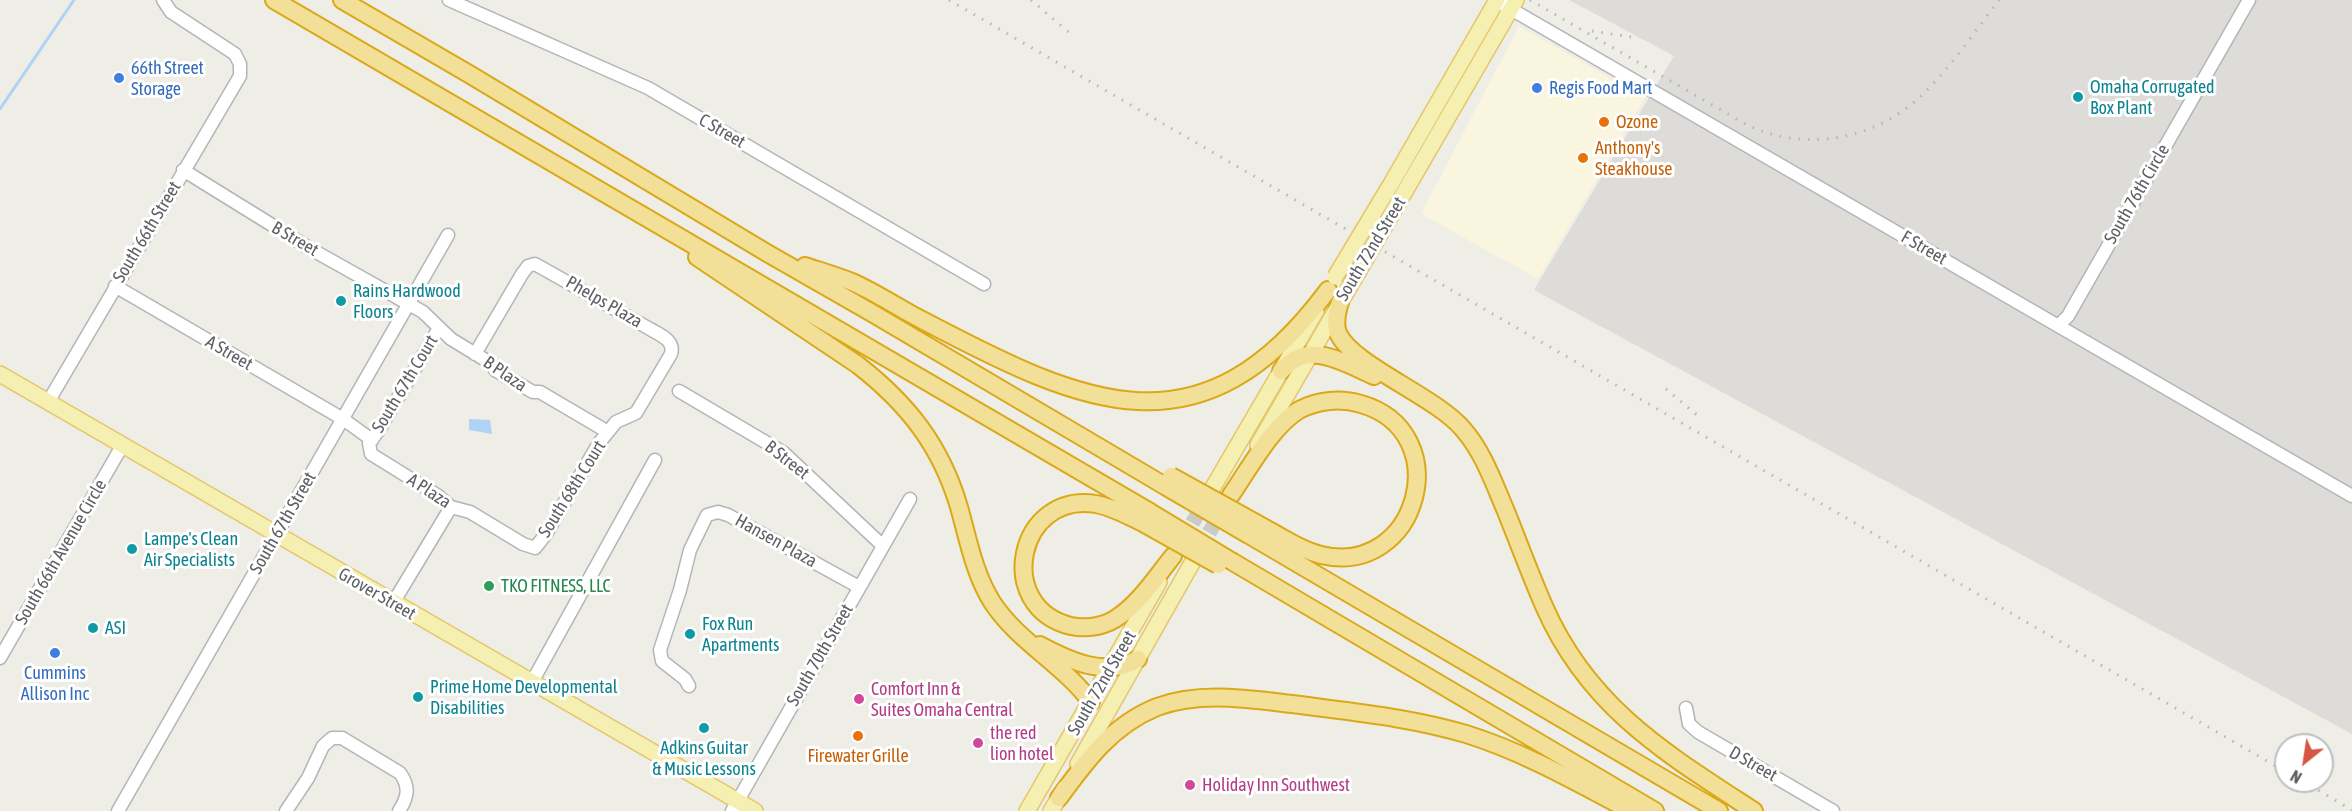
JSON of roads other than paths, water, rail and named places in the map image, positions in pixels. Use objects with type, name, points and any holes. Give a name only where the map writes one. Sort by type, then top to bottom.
[{"type":"highway","points":[[274,0],[568,171],[1146,518],[1439,683],[1655,811]]},
{"type":"highway","points":[[342,0],[767,253],[970,371],[1252,529],[1719,811]]},
{"type":"highway","points":[[568,171],[858,365],[894,395],[917,421],[939,457],[954,492],[974,561],[985,588],[1000,613],[1036,650],[1070,677],[1091,702]]},
{"type":"highway","points":[[767,253],[853,283],[953,336],[1047,378],[1092,395],[1126,401],[1171,401],[1202,393],[1230,382],[1258,364],[1281,345],[1304,321],[1332,283]]},
{"type":"highway","points":[[1340,302],[1336,326],[1348,347],[1373,366],[1434,404],[1454,419],[1471,439],[1486,464],[1557,634],[1578,668],[1603,698],[1645,738],[1754,811]]},
{"type":"highway","points":[[1281,371],[1289,361],[1302,355],[1310,354],[1336,360],[1375,377],[1454,419]]},
{"type":"highway","points":[[1230,496],[1284,423],[1300,410],[1318,403],[1352,402],[1372,408],[1395,423],[1410,446],[1418,479],[1413,506],[1404,524],[1395,534],[1372,550],[1346,557],[1320,555],[1252,529]]},
{"type":"highway","points":[[1146,518],[1090,503],[1064,507],[1045,518],[1032,533],[1023,559],[1025,584],[1035,603],[1050,617],[1069,626],[1092,627],[1105,624],[1116,619],[1135,603],[1174,554]]},
{"type":"highway","points":[[1020,634],[1078,662],[1110,669],[1122,667],[1138,659]]},
{"type":"highway","points":[[1055,805],[1096,750],[1123,725],[1158,707],[1175,702],[1212,698],[1267,701],[1393,717],[1442,727],[1512,751],[1631,811]]},
{"type":"main road","name":"South 72nd Street","points":[[1212,489],[1497,0]]},
{"type":"main road","name":"South 72nd Street","points":[[1230,496],[1514,4]]},
{"type":"main road","name":"Grover Street","points":[[0,374],[532,682],[735,806],[755,811]]},
{"type":"main road","name":"South 72nd Street","points":[[1027,811],[1174,554]]},
{"type":"main road","name":"South 72nd Street","points":[[1055,805],[1192,563]]},
{"type":"street","name":"South 66th Street","points":[[48,402],[237,82],[241,70],[239,60],[229,49],[171,12],[163,0]]},
{"type":"street","name":"C Street","points":[[449,0],[648,88],[984,284]]},
{"type":"street","name":"F Street","points":[[1497,0],[1514,4],[2352,496]]},
{"type":"street","name":"South 76th Circle","points":[[2059,325],[2068,316],[2249,0]]},
{"type":"street","name":"B Street","points":[[183,171],[300,243],[409,304]]},
{"type":"street","name":"South 67th Street","points":[[118,811],[448,235]]},
{"type":"street","name":"Phelps Plaza","points":[[475,354],[522,274],[532,265],[538,265],[640,323],[668,340],[672,346]]},
{"type":"street","name":"A Street","points":[[115,286],[343,419]]},
{"type":"street","name":"B Plaza","points":[[409,304],[423,312],[451,339],[492,364],[495,370],[533,392],[540,392],[608,432]]},
{"type":"street","name":"South 67th Court","points":[[372,440],[439,328]]},
{"type":"street","name":"South 68th Court","points":[[535,548],[608,432],[616,422],[636,413],[670,354],[672,346]]},
{"type":"street","name":"B Street","points":[[679,391],[784,453],[882,546]]},
{"type":"street","name":"A Plaza","points":[[343,419],[372,440],[368,446],[373,456],[437,495],[451,507],[470,512],[523,544],[535,548]]},
{"type":"street","name":"South 66th Avenue Circle","points":[[0,658],[122,446]]},
{"type":"street","points":[[532,682],[655,460]]},
{"type":"street","name":"South 70th Street","points":[[735,806],[910,499]]},
{"type":"street","points":[[393,603],[451,507]]},
{"type":"street","name":"Hansen Plaza","points":[[689,686],[661,657],[660,650],[693,542],[706,514],[718,512],[728,515],[859,587]]},
{"type":"street","name":"D Street","points":[[1686,708],[1689,724],[1698,732],[1833,811]]},
{"type":"street","points":[[286,811],[308,778],[322,746],[332,738],[342,738],[396,770],[405,781],[408,794],[399,811]]},
{"type":"water","points":[[469,419],[490,420],[492,434],[469,430]]},
{"type":"waterway","points":[[0,109],[74,0]]},
{"type":"tunnel","points":[[1181,543],[1208,496]]},
{"type":"tunnel","points":[[1198,553],[1223,508]]},
{"type":"railway","points":[[949,0],[2274,765]]},
{"type":"railway","points":[[1031,0],[1072,35]]},
{"type":"railway","points":[[1530,0],[1747,125],[1770,134],[1817,140],[1863,131],[1885,122],[1905,109],[1944,71],[1999,0]]},
{"type":"railway","points":[[1592,31],[1631,37]]},
{"type":"railway","points":[[1666,389],[1698,416]]},
{"type":"railway","points":[[2323,793],[2352,810]]},
{"type":"place","name":"66th Street Storage","points":[[119,78]]},
{"type":"place","name":"Regis Food Mart","points":[[1537,88]]},
{"type":"place","name":"Omaha Corrugated Box Plant","points":[[2078,97]]},
{"type":"place","name":"Ozone","points":[[1604,122]]},
{"type":"place","name":"Anthony's Steakhouse","points":[[1583,158]]},
{"type":"place","name":"Rains Hardwood Floors","points":[[341,301]]},
{"type":"place","name":"Lampe's Clean Air Specialists","points":[[132,549]]},
{"type":"place","name":"TKO FITNESS, LLC","points":[[489,586]]},
{"type":"place","name":"ASI","points":[[93,628]]},
{"type":"place","name":"Fox Run Apartments","points":[[690,634]]},
{"type":"place","name":"Cummins Allison Inc","points":[[55,653]]},
{"type":"place","name":"Prime Home Developmental Disabilities","points":[[418,697]]},
{"type":"place","name":"Comfort Inn & Suites Omaha Central","points":[[859,699]]},
{"type":"place","name":"Adkins Guitar & Music Lessons","points":[[704,728]]},
{"type":"place","name":"Firewater Grille","points":[[858,736]]},
{"type":"place","name":"the red lion hotel","points":[[978,743]]},
{"type":"place","name":"Holiday Inn Southwest","points":[[1190,785]]}]
